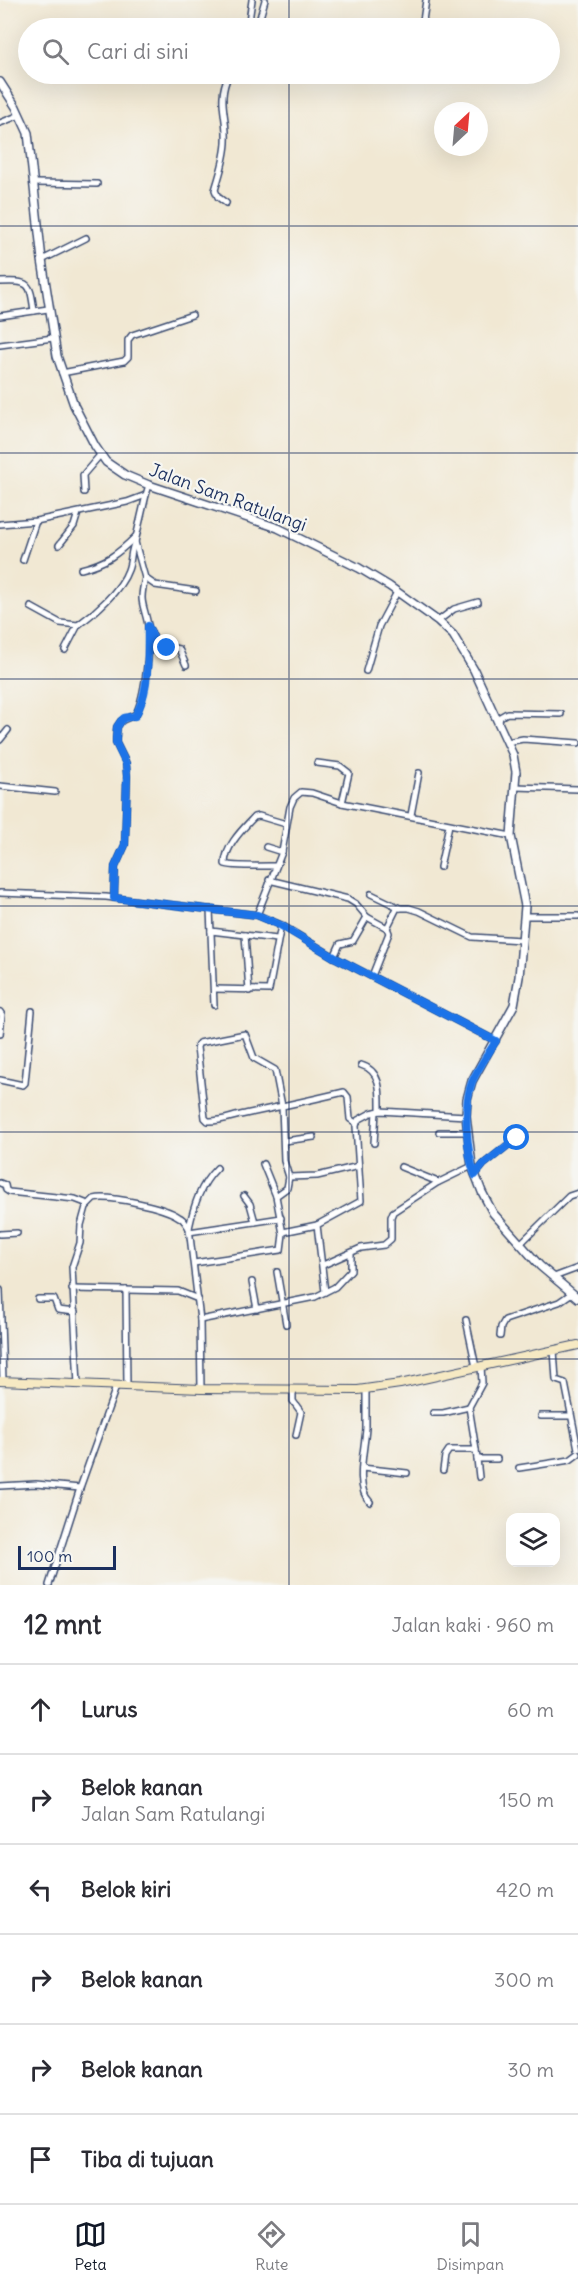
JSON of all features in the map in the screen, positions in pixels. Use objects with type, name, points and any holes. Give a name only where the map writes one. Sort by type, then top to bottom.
[{"type":"main road","points":[[1,1381],[116,1387],[293,1391],[366,1390],[578,1345]]},
{"type":"street","points":[[249,18],[252,0]]},
{"type":"street","points":[[260,18],[265,0]]},
{"type":"street","points":[[423,18],[426,0]]},
{"type":"street","name":"Jalan Sam Ratulangi","points":[[0,82],[28,133],[48,309],[62,373],[74,405],[101,454],[115,469],[149,485],[278,528],[359,568],[397,592],[438,621],[453,635],[474,670],[499,722],[516,772],[511,836],[521,880],[525,916],[516,997],[510,1015],[472,1081],[467,1099],[466,1116],[472,1166],[493,1213],[520,1244],[575,1295]]},
{"type":"street","points":[[225,84],[222,99],[226,144],[215,190],[218,196],[226,202]]},
{"type":"street","points":[[0,123],[20,115]]},
{"type":"street","points":[[35,183],[97,184]]},
{"type":"street","points":[[42,260],[86,238]]},
{"type":"street","points":[[0,282],[22,281],[27,283],[31,288],[34,311]]},
{"type":"street","points":[[0,316],[48,309]]},
{"type":"street","points":[[62,373],[124,362],[128,357],[128,340],[132,335],[192,315]]},
{"type":"street","points":[[0,345],[53,338]]},
{"type":"street","points":[[84,492],[83,475],[101,454]]},
{"type":"street","points":[[65,650],[78,625],[96,612],[124,578],[129,567],[149,485]]},
{"type":"street","points":[[0,524],[36,521],[78,513],[128,502],[146,495]]},
{"type":"street","points":[[59,545],[74,526],[78,513]]},
{"type":"street","points":[[23,560],[36,521]]},
{"type":"street","points":[[81,569],[110,559],[137,535]]},
{"type":"street","points":[[135,542],[145,579],[140,600],[148,626],[155,642],[167,648],[179,650],[186,665]]},
{"type":"street","points":[[145,579],[155,585],[196,591]]},
{"type":"street","points":[[366,670],[379,626],[397,592]]},
{"type":"street","points":[[438,621],[454,609],[478,602]]},
{"type":"street","points":[[31,607],[60,623],[78,625]]},
{"type":"street","points":[[114,898],[115,867],[125,845],[127,776],[126,764],[116,738],[118,725],[124,718],[135,716],[142,699],[147,663],[148,626]]},
{"type":"street","points":[[499,722],[501,717],[507,713],[561,714]]},
{"type":"street","points":[[0,740],[8,730]]},
{"type":"street","points":[[507,742],[523,739],[578,743]]},
{"type":"street","points":[[317,763],[340,766],[349,773],[342,803]]},
{"type":"street","points":[[411,815],[419,772]]},
{"type":"street","points":[[0,786],[55,792]]},
{"type":"street","points":[[515,787],[578,789]]},
{"type":"street","points":[[257,915],[282,852],[286,824],[294,798],[301,792],[312,793],[342,803],[511,836]]},
{"type":"street","points":[[276,866],[243,864],[229,866],[225,864],[225,859],[230,846],[254,817],[259,816],[286,824]]},
{"type":"street","points":[[440,867],[449,825]]},
{"type":"street","points":[[266,847],[282,852]]},
{"type":"street","points":[[269,880],[348,899],[356,904],[367,917],[387,928]]},
{"type":"street","points":[[0,893],[114,898],[257,915],[280,925],[334,957],[496,1041]]},
{"type":"street","points":[[370,894],[400,908],[419,911],[472,937],[521,940]]},
{"type":"street","points":[[372,976],[389,933],[387,928],[395,911],[400,908]]},
{"type":"street","points":[[210,909],[214,1005]]},
{"type":"street","points":[[525,916],[578,916]]},
{"type":"street","points":[[334,957],[340,944],[353,941],[367,917]]},
{"type":"street","points":[[214,990],[266,992],[269,989],[280,925]]},
{"type":"street","points":[[211,931],[277,939]]},
{"type":"street","points":[[245,935],[249,991]]},
{"type":"street","points":[[0,1080],[23,1085],[25,1083],[32,1011]]},
{"type":"street","points":[[0,1012],[2,1014],[0,1034]]},
{"type":"street","points":[[276,1196],[288,1188],[289,1177],[284,1161],[282,1106],[277,1073],[273,1068],[252,1056],[245,1034],[202,1041],[197,1045],[205,1118],[208,1121],[282,1106],[345,1093],[348,1097],[350,1119],[356,1123]]},
{"type":"street","points":[[361,1065],[371,1070],[379,1083],[374,1143]]},
{"type":"street","points":[[283,1232],[317,1226],[362,1201],[356,1123],[362,1117],[378,1112],[466,1116]]},
{"type":"street","points":[[439,1132],[468,1132]]},
{"type":"street","points":[[284,1141],[314,1137]]},
{"type":"street","points":[[475,1175],[484,1164],[517,1138]]},
{"type":"street","points":[[194,1263],[279,1252],[282,1248],[281,1218],[276,1196],[263,1164]]},
{"type":"street","points":[[289,1177],[317,1176],[359,1166]]},
{"type":"street","points":[[323,1265],[361,1248],[384,1245],[390,1239],[393,1212],[438,1182],[472,1166]]},
{"type":"street","points":[[401,1167],[438,1182]]},
{"type":"street","points":[[201,1389],[200,1320],[189,1230],[195,1200],[210,1175],[217,1168]]},
{"type":"street","points":[[0,1183],[5,1185],[6,1191],[9,1192],[75,1199],[88,1204]]},
{"type":"street","points":[[520,1244],[569,1196],[578,1192]]},
{"type":"street","points":[[244,1196],[250,1204],[255,1222]]},
{"type":"street","points":[[78,1385],[72,1266],[80,1243],[81,1224],[88,1204],[97,1198],[103,1198],[154,1206],[179,1216],[189,1230]]},
{"type":"street","points":[[189,1230],[281,1218]]},
{"type":"street","points":[[317,1226],[326,1292]]},
{"type":"street","points":[[0,1234],[17,1233]]},
{"type":"street","points":[[200,1320],[315,1298],[335,1287],[351,1270],[351,1253]]},
{"type":"street","points":[[554,1277],[578,1268]]},
{"type":"street","points":[[277,1272],[286,1324]]},
{"type":"street","points":[[252,1282],[257,1309]]},
{"type":"street","points":[[72,1288],[178,1292],[198,1299]]},
{"type":"street","points":[[0,1290],[1,1381]]},
{"type":"street","points":[[126,1290],[127,1387]]},
{"type":"street","points":[[500,1336],[505,1320],[575,1295]]},
{"type":"street","points":[[38,1299],[54,1299],[58,1310],[75,1312]]},
{"type":"street","points":[[466,1320],[482,1383],[469,1407],[479,1477]]},
{"type":"street","points":[[554,1350],[556,1380],[564,1382],[578,1449]]},
{"type":"street","points":[[49,1585],[116,1387]]},
{"type":"street","points":[[366,1390],[366,1430],[362,1468],[363,1492],[370,1502]]},
{"type":"street","points":[[293,1391],[293,1401],[300,1410],[296,1436]]},
{"type":"street","points":[[434,1413],[447,1413],[469,1407]]},
{"type":"street","points":[[541,1416],[570,1416]]},
{"type":"street","points":[[443,1470],[445,1456],[449,1450],[476,1450]]},
{"type":"street","points":[[519,1468],[570,1460],[578,1454]]},
{"type":"street","points":[[477,1459],[497,1459]]},
{"type":"street","points":[[362,1468],[407,1473]]},
{"type":"street","points":[[0,1486],[36,1484],[80,1488]]},
{"type":"route","points":[[167,648],[155,642],[148,626],[144,693],[135,716],[124,718],[117,727],[116,743],[125,759],[127,776],[125,845],[115,867],[114,898],[257,915],[280,925],[334,957],[496,1041],[472,1081],[467,1099],[466,1116],[475,1175],[484,1164],[517,1138]]}]
